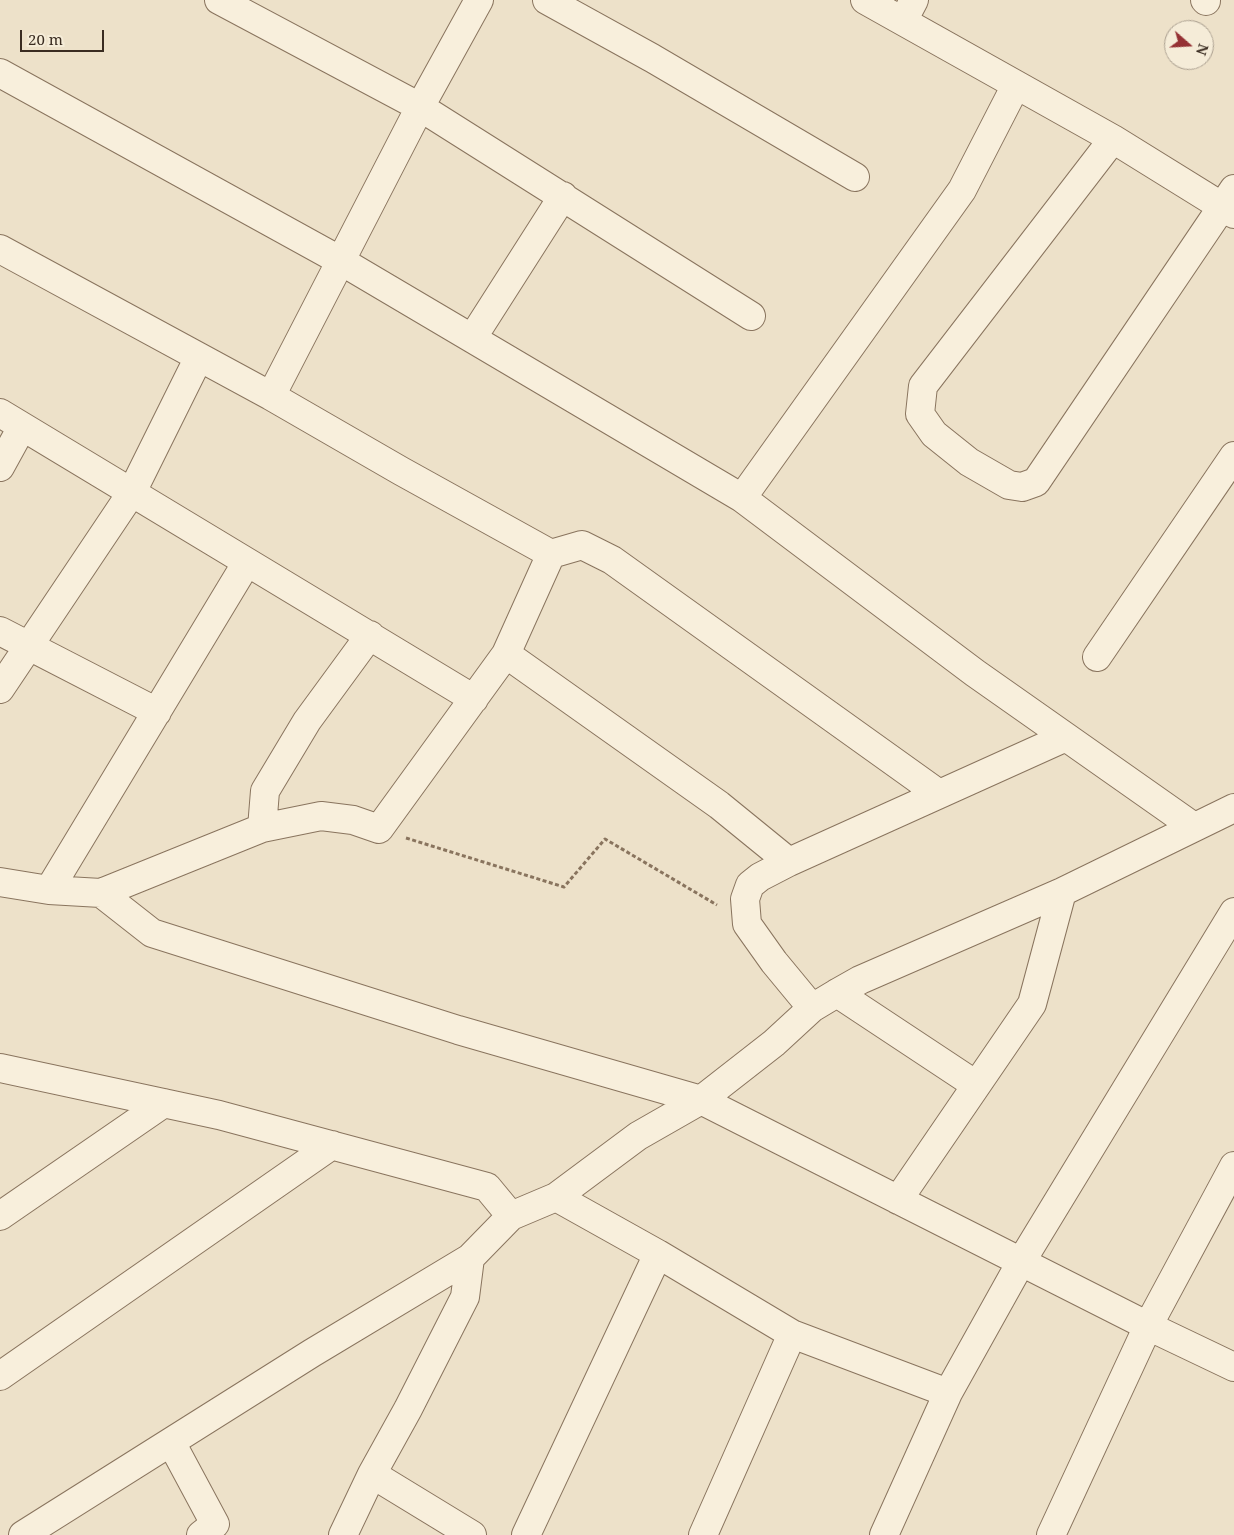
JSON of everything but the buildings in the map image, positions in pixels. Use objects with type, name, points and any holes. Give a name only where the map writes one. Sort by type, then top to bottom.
[{"type":"street","points":[[219,0],[420,107],[751,316]]},
{"type":"street","points":[[271,396],[420,107],[479,0]]},
{"type":"street","points":[[547,0],[652,58],[855,177]]},
{"type":"street","points":[[865,0],[908,11],[1016,85],[1230,203],[1036,482],[1022,487],[1009,485],[969,462],[934,434],[920,414],[922,386],[1112,139]]},
{"type":"street","points":[[0,73],[341,261],[473,337],[742,498],[974,673],[1194,827]]},
{"type":"street","points":[[742,498],[962,190],[1016,85]]},
{"type":"street","points":[[473,337],[563,196]]},
{"type":"street","points":[[0,249],[271,396],[551,554],[582,545],[612,560],[939,794]]},
{"type":"street","points":[[0,689],[132,492],[199,357]]},
{"type":"street","points":[[0,467],[11,420],[474,699]]},
{"type":"street","points":[[1097,657],[1234,456]]},
{"type":"street","points":[[0,882],[49,890],[101,893],[262,828],[321,816],[353,820],[378,829],[506,654],[551,554]]},
{"type":"street","points":[[49,890],[248,562]]},
{"type":"street","points":[[0,631],[157,712]]},
{"type":"street","points":[[262,828],[265,791],[307,721],[370,635]]},
{"type":"street","points":[[506,654],[719,804],[789,862]]},
{"type":"street","points":[[812,1008],[774,962],[747,924],[745,899],[750,885],[760,877],[789,862],[1066,737]]},
{"type":"street","points":[[23,1535],[303,1358],[470,1258],[511,1216],[556,1197],[638,1136],[701,1100],[774,1043],[812,1008],[836,993],[860,980],[1062,892],[1234,808]]},
{"type":"street","points":[[898,1200],[1032,1004],[1062,892]]},
{"type":"street","points":[[101,893],[152,933],[458,1030],[701,1100],[1148,1326],[1234,1367]]},
{"type":"street","points":[[884,1535],[948,1393],[1021,1262],[1234,912]]},
{"type":"street","points":[[836,993],[976,1086]]},
{"type":"street","points":[[0,1068],[220,1115],[487,1187],[511,1216]]},
{"type":"street","points":[[0,1216],[164,1103]]},
{"type":"street","points":[[0,1376],[332,1145]]},
{"type":"street","points":[[1051,1535],[1148,1326],[1234,1166]]},
{"type":"street","points":[[556,1197],[658,1254],[792,1334],[948,1393]]},
{"type":"street","points":[[526,1535],[658,1254]]},
{"type":"street","points":[[343,1535],[372,1474],[465,1297],[470,1258]]},
{"type":"street","points":[[702,1535],[792,1334]]},
{"type":"street","points":[[171,1442],[215,1524],[201,1535]]},
{"type":"street","points":[[372,1474],[472,1535]]},
{"type":"path","points":[[378,829],[564,887],[605,839],[747,924]]}]
